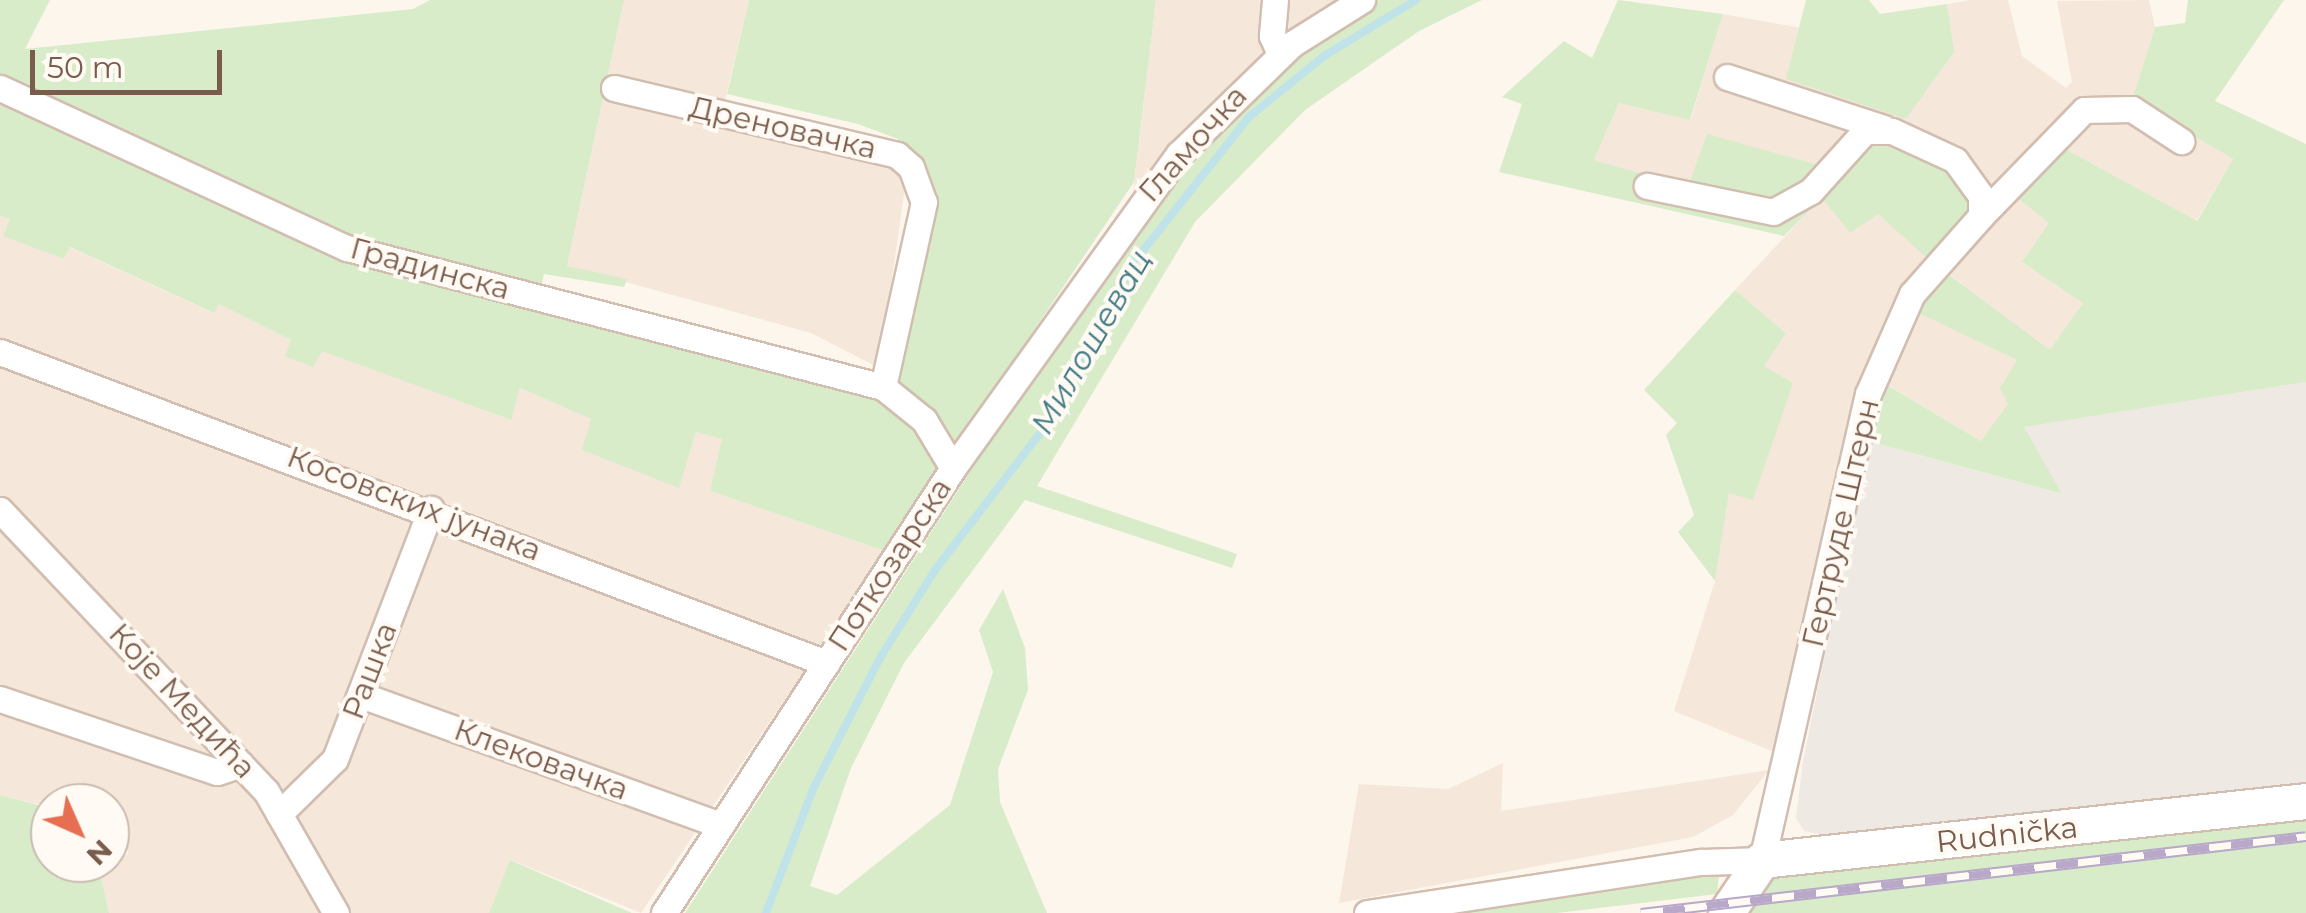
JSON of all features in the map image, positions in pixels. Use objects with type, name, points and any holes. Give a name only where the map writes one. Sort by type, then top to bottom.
[{"type":"street","points":[[1275,0],[1272,36],[1280,54]]},
{"type":"street","name":"Гламочка","points":[[953,468],[1142,199],[1280,54],[1362,0]]},
{"type":"street","points":[[1727,77],[1892,130],[1955,160],[1981,196],[1980,216]]},
{"type":"street","name":"Градинска","points":[[0,88],[346,248],[883,387]]},
{"type":"street","name":"Дреновачка","points":[[614,88],[898,155],[911,167],[924,202],[883,387]]},
{"type":"street","name":"Гертруде Штерн","points":[[1762,860],[1868,394],[1912,294],[1980,216],[2084,110],[2132,109],[2181,141]]},
{"type":"street","points":[[1648,186],[1773,212],[1810,191],[1865,131],[1892,130]]},
{"type":"street","name":"Косовских јунака","points":[[0,352],[431,509],[826,662]]},
{"type":"street","name":"Поткозарска","points":[[664,913],[953,468],[924,420],[883,387]]},
{"type":"street","name":"Рашка","points":[[280,814],[335,759],[431,509]]},
{"type":"street","name":"Које Медића","points":[[0,510],[241,764],[280,814],[336,913]]},
{"type":"street","name":"Клековачка","points":[[361,695],[721,825]]},
{"type":"street","points":[[0,699],[218,772],[241,764]]},
{"type":"street","name":"Rudnička","points":[[1762,860],[2306,802]]},
{"type":"street","points":[[1727,908],[1762,860]]},
{"type":"street","points":[[1367,913],[1702,862],[1762,860]]},
{"type":"shaded area","points":[[624,0],[749,0],[723,108],[847,133],[907,174],[879,368],[811,333],[567,266]]},
{"type":"shaded area","points":[[1156,0],[1380,0],[1309,41],[1129,226]]},
{"type":"shaded area","points":[[2008,0],[2022,56],[2066,88],[2072,82],[2057,1],[2149,0],[2155,27],[2132,100],[2233,159],[2196,221],[2060,146],[2049,223],[2023,263],[2084,302],[2050,351],[1944,270],[2017,360],[2009,404],[1981,441],[1880,380],[1774,752],[1674,711],[1715,581],[1729,492],[1753,499],[1763,366],[1786,333],[1735,290],[1822,197],[1837,170],[1688,188],[1594,160],[1619,103],[1691,119],[1723,14],[1801,28],[1787,79],[1953,52],[1947,4]]},
{"type":"shaded area","points":[[0,216],[10,219],[4,235],[64,259],[69,247],[213,313],[219,303],[291,340],[313,366],[322,350],[510,420],[520,388],[591,419],[583,449],[679,487],[696,432],[723,439],[710,491],[885,551],[641,913],[511,860],[489,913],[109,913],[102,883],[130,883],[130,783],[30,783],[30,802],[0,795]]},
{"type":"shaded area","points":[[2306,382],[2306,786],[1844,839],[1804,831],[1796,818],[1803,761],[1868,441],[2061,494],[2023,427]]},
{"type":"shaded area","points":[[1503,763],[1501,811],[1769,770],[1733,815],[1693,837],[1339,903],[1359,784],[1448,789]]},
{"type":"green space","points":[[0,0],[50,0],[25,49],[413,9],[430,0],[624,0],[567,266],[627,279],[624,287],[544,274],[537,308],[872,390],[919,164],[898,139],[858,124],[727,94],[749,0],[1156,0],[1134,182],[885,551],[710,491],[722,439],[696,432],[679,488],[582,450],[591,419],[520,388],[511,420],[322,351],[313,367],[285,356],[291,340],[219,304],[214,313],[70,247],[64,259],[3,236],[10,219],[0,216]]},
{"type":"green space","points":[[1380,0],[1482,0],[1419,31],[1305,110],[1195,222],[1037,486],[1237,554],[1232,568],[1025,500],[904,663],[851,768],[810,886],[837,895],[950,805],[993,672],[979,630],[1003,589],[1025,648],[1028,690],[998,769],[1000,802],[1047,913],[685,913],[1129,226],[1219,118],[1309,41]]},
{"type":"green space","points":[[1618,0],[1723,14],[1690,120],[1619,103],[1594,160],[1688,187],[1707,134],[1836,170],[1878,138],[1951,168],[1968,195],[1969,220],[1929,260],[1878,214],[1850,233],[1822,198],[1784,236],[1499,172],[1522,104],[1502,97],[1564,41],[1592,58]]},
{"type":"green space","points":[[1806,0],[1869,0],[1880,14],[1947,4],[1954,52],[1906,119],[1786,79]]},
{"type":"green space","points":[[2188,0],[2284,0],[2215,101],[2306,144],[2306,382],[2024,427],[2062,494],[1868,441],[1879,380],[1981,441],[2008,404],[2000,388],[2017,360],[1917,312],[1943,270],[2050,350],[2083,303],[2022,262],[2049,223],[2015,196],[2060,146],[2197,221],[2233,159],[2132,100],[2155,27],[2185,23]]},
{"type":"green space","points":[[1735,290],[1786,333],[1764,366],[1793,383],[1753,500],[1729,493],[1715,581],[1678,532],[1694,515],[1666,435],[1677,423],[1644,390]]},
{"type":"green space","points":[[0,795],[30,803],[30,883],[102,883],[109,913],[0,913]]},
{"type":"green space","points":[[2306,811],[2306,913],[1740,913],[1757,878]]},
{"type":"green space","points":[[510,860],[632,913],[489,913]]},
{"type":"green space","points":[[1720,866],[1717,894],[1557,913],[1443,913]]},
{"type":"waterway","name":"Милошевац","points":[[766,913],[813,789],[880,658],[935,570],[1048,423],[1134,262],[1249,117],[1324,56],[1416,0]]},
{"type":"railway","points":[[1641,913],[2306,836]]}]
